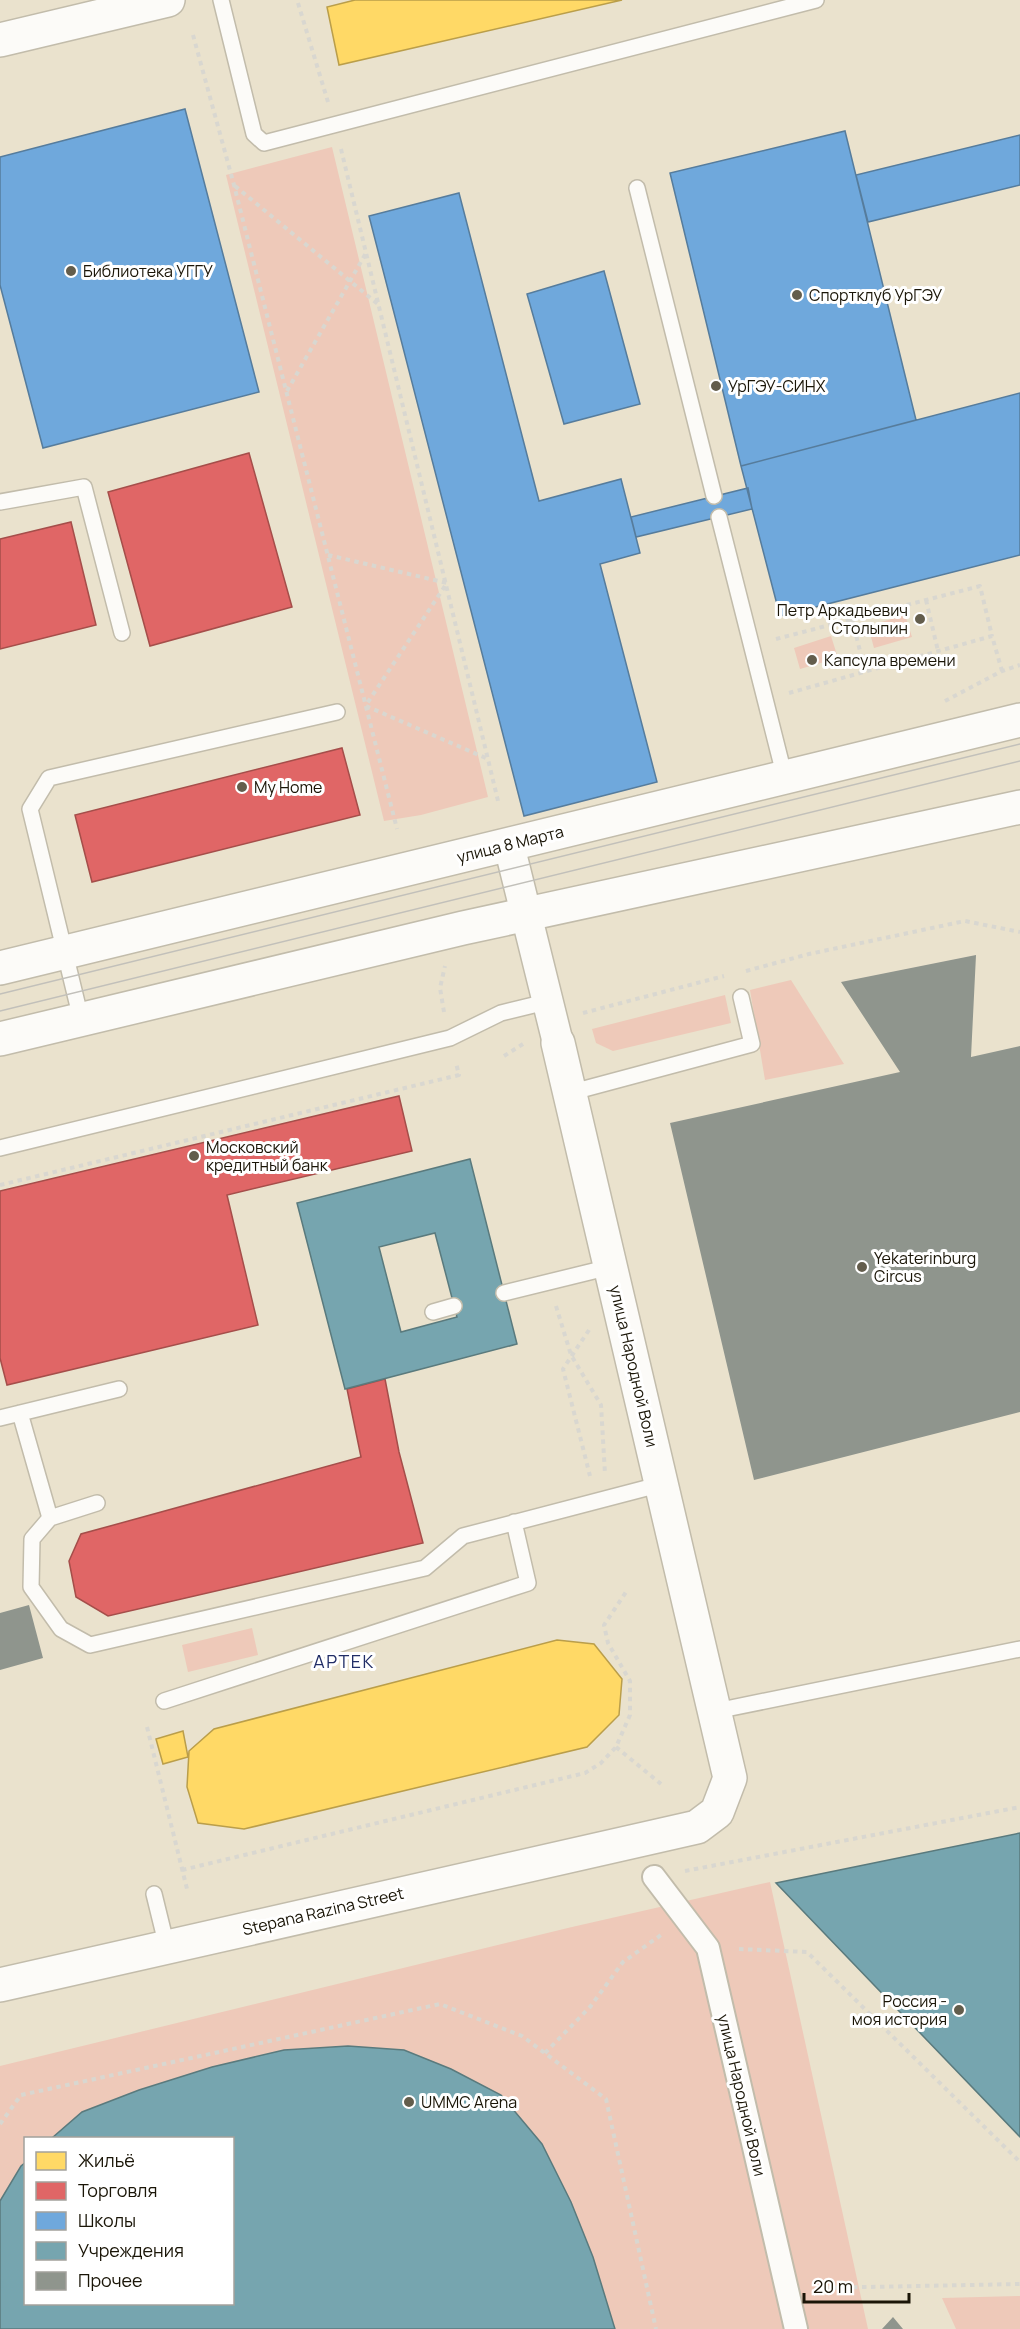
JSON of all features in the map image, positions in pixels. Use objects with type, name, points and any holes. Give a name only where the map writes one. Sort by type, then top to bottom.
[{"type":"main road","points":[[0,40],[168,0]]},
{"type":"main road","name":"улица 8 Марта","points":[[0,968],[1020,720]]},
{"type":"main road","points":[[0,1039],[525,915],[1020,807]]},
{"type":"main road","name":"улица Народной Воли","points":[[552,1024],[730,1778],[717,1812],[697,1827],[646,1839]]},
{"type":"main road","name":"Stepana Razina Street","points":[[0,1984],[646,1839]]},
{"type":"street","name":"улица Народной Воли","points":[[509,844],[552,1024]]},
{"type":"street","name":"улица Народной Воли","points":[[654,1877],[708,1948],[796,2329]]},
{"type":"lane","points":[[220,0],[254,134],[264,143],[816,0]]},
{"type":"lane","points":[[637,188],[714,496]]},
{"type":"lane","points":[[0,502],[84,487],[122,633]]},
{"type":"lane","points":[[719,517],[785,778]]},
{"type":"lane","points":[[81,1019],[30,809],[49,778],[336,712]]},
{"type":"lane","points":[[569,1093],[752,1044],[741,997]]},
{"type":"lane","points":[[0,1148],[450,1038],[501,1013],[552,1024]]},
{"type":"lane","points":[[504,1293],[610,1267]]},
{"type":"lane","points":[[433,1312],[454,1306]]},
{"type":"lane","points":[[0,1418],[119,1389]]},
{"type":"lane","points":[[20,1413],[50,1518]]},
{"type":"lane","points":[[96,1503],[50,1518],[32,1539],[31,1587],[61,1629],[90,1645],[425,1568],[463,1536],[662,1484]]},
{"type":"lane","points":[[164,1701],[528,1583],[514,1522]]},
{"type":"lane","points":[[716,1711],[1020,1648]]},
{"type":"lane","points":[[154,1894],[167,1947]]},
{"type":"path","points":[[298,3],[335,125],[499,805]]},
{"type":"path","points":[[193,35],[234,185],[397,829]]},
{"type":"path","points":[[234,185],[379,306]]},
{"type":"path","points":[[286,392],[366,253]]},
{"type":"path","points":[[327,555],[447,583]]},
{"type":"path","points":[[366,705],[447,583]]},
{"type":"path","points":[[776,639],[980,586],[1002,671]]},
{"type":"path","points":[[926,600],[939,651]]},
{"type":"path","points":[[852,619],[865,671]]},
{"type":"path","points":[[775,741],[789,693],[992,636]]},
{"type":"path","points":[[336,712],[366,705],[488,759]]},
{"type":"path","points":[[504,1056],[552,1024],[577,1015],[809,954],[965,921],[1020,932]]},
{"type":"path","points":[[0,1185],[459,1075]]},
{"type":"path","points":[[554,1298],[571,1355],[601,1405],[606,1498]]},
{"type":"path","points":[[592,1326],[563,1369],[588,1473],[606,1498]]},
{"type":"path","points":[[182,1870],[585,1773],[601,1763],[616,1747],[630,1715],[630,1681],[608,1643],[604,1625],[628,1589]]},
{"type":"path","points":[[147,1727],[188,1893]]},
{"type":"path","points":[[616,1747],[661,1784]]},
{"type":"path","points":[[654,1877],[1020,1807]]},
{"type":"path","points":[[544,2053],[590,2007],[622,1962],[684,1918]]},
{"type":"path","points":[[708,1948],[807,1952],[1020,2162]]},
{"type":"path","points":[[0,2124],[21,2095],[440,2004],[522,2036],[606,2099],[656,2329]]},
{"type":"path","points":[[787,2288],[1020,2284]]},
{"type":"shaded area","points":[[332,147],[488,797],[421,815],[384,821],[226,175]]},
{"type":"shaded area","points":[[905,615],[912,637],[874,648],[868,626]]},
{"type":"shaded area","points":[[831,636],[838,658],[800,669],[794,648]]},
{"type":"shaded area","points":[[791,980],[844,1064],[765,1080],[750,990]]},
{"type":"shaded area","points":[[725,995],[731,1023],[613,1051],[596,1043],[592,1029]]},
{"type":"shaded area","points":[[252,1628],[258,1655],[188,1672],[182,1645]]},
{"type":"shaded area","name":"UMMC Arena","points":[[770,1882],[868,2329],[0,2329],[0,2066],[572,1927]]},
{"type":"shaded area","points":[[1020,2296],[1020,2329],[956,2329],[942,2298]]},
{"type":"building: Жильё","points":[[355,0],[622,0],[339,65],[327,7]]},
{"type":"building: Жильё","points":[[557,1640],[594,1644],[622,1679],[619,1715],[587,1747],[244,1829],[198,1823],[187,1787],[189,1751],[214,1729]]},
{"type":"building: Жильё","points":[[183,1731],[188,1757],[163,1764],[156,1739]]},
{"type":"building: Торговля","points":[[249,453],[292,607],[150,646],[108,492]]},
{"type":"building: Торговля","points":[[71,522],[96,625],[0,649],[0,539]]},
{"type":"building: Торговля","points":[[342,748],[360,815],[92,882],[75,815]]},
{"type":"building: Торговля","points":[[399,1096],[412,1151],[227,1195],[258,1325],[7,1385],[0,1358],[0,1191]]},
{"type":"building: Торговля","points":[[385,1379],[399,1452],[423,1543],[108,1616],[76,1597],[69,1561],[81,1534],[361,1457],[347,1389]]},
{"type":"building: Школы","points":[[185,109],[259,392],[43,448],[0,285],[0,157]]},
{"type":"building: Школы","points":[[845,131],[916,420],[741,466],[670,173]]},
{"type":"building: Школы","points":[[1020,135],[1020,185],[868,222],[856,175]]},
{"type":"building: Школы","points":[[459,193],[539,501],[621,479],[640,553],[600,564],[657,782],[524,816],[369,216]]},
{"type":"building: Школы","points":[[604,271],[640,404],[564,424],[527,294]]},
{"type":"building: Школы","points":[[1020,393],[1020,555],[780,616],[741,466]]},
{"type":"building: Школы","points":[[748,488],[752,509],[636,537],[631,517]]},
{"type":"building: Учреждения","points":[[470,1159],[517,1344],[345,1389],[297,1203]],"holes":[[[435,1233],[457,1317],[401,1332],[379,1247]]]},
{"type":"building: Учреждения","name":"Россия - моя история","points":[[1020,1833],[1020,2137],[776,1883]]},
{"type":"building: Учреждения","points":[[348,2046],[404,2050],[451,2069],[501,2095],[542,2144],[571,2202],[593,2257],[615,2329],[0,2329],[0,2201],[24,2164],[24,2305],[234,2305],[234,2137],[53,2137],[82,2112],[139,2090],[212,2067],[284,2050]]},
{"type":"building: Прочее","name":"Yekaterinburg Circus","points":[[976,955],[971,1057],[1020,1046],[1020,1412],[754,1480],[670,1123],[900,1072],[841,982]]},
{"type":"building: Прочее","points":[[29,1605],[43,1658],[0,1670],[0,1613]]},
{"type":"building: Прочее","points":[[893,2317],[903,2329],[882,2329]]},
{"type":"tram line","points":[[0,994],[1020,744]]},
{"type":"tram line","points":[[0,1011],[1020,761]]},
{"type":"place","name":"Библиотека УГГУ","points":[[71,271]]},
{"type":"place","name":"Спортклуб УрГЭУ","points":[[797,295]]},
{"type":"place","name":"УрГЭУ-СИНХ","points":[[716,386]]},
{"type":"place","name":"Петр Аркадьевич Столыпин","points":[[920,619]]},
{"type":"place","name":"Капсула времени","points":[[812,660]]},
{"type":"place","name":"My Home","points":[[242,787]]},
{"type":"place","name":"Московский кредитный банк","points":[[194,1156]]},
{"type":"place","name":"Yekaterinburg Circus","points":[[862,1267]]},
{"type":"place","name":"Россия - моя история","points":[[959,2010]]},
{"type":"place","name":"UMMC Arena","points":[[409,2102]]},
{"type":"district","name":"АРТЕК","points":[[344,1662]]}]
